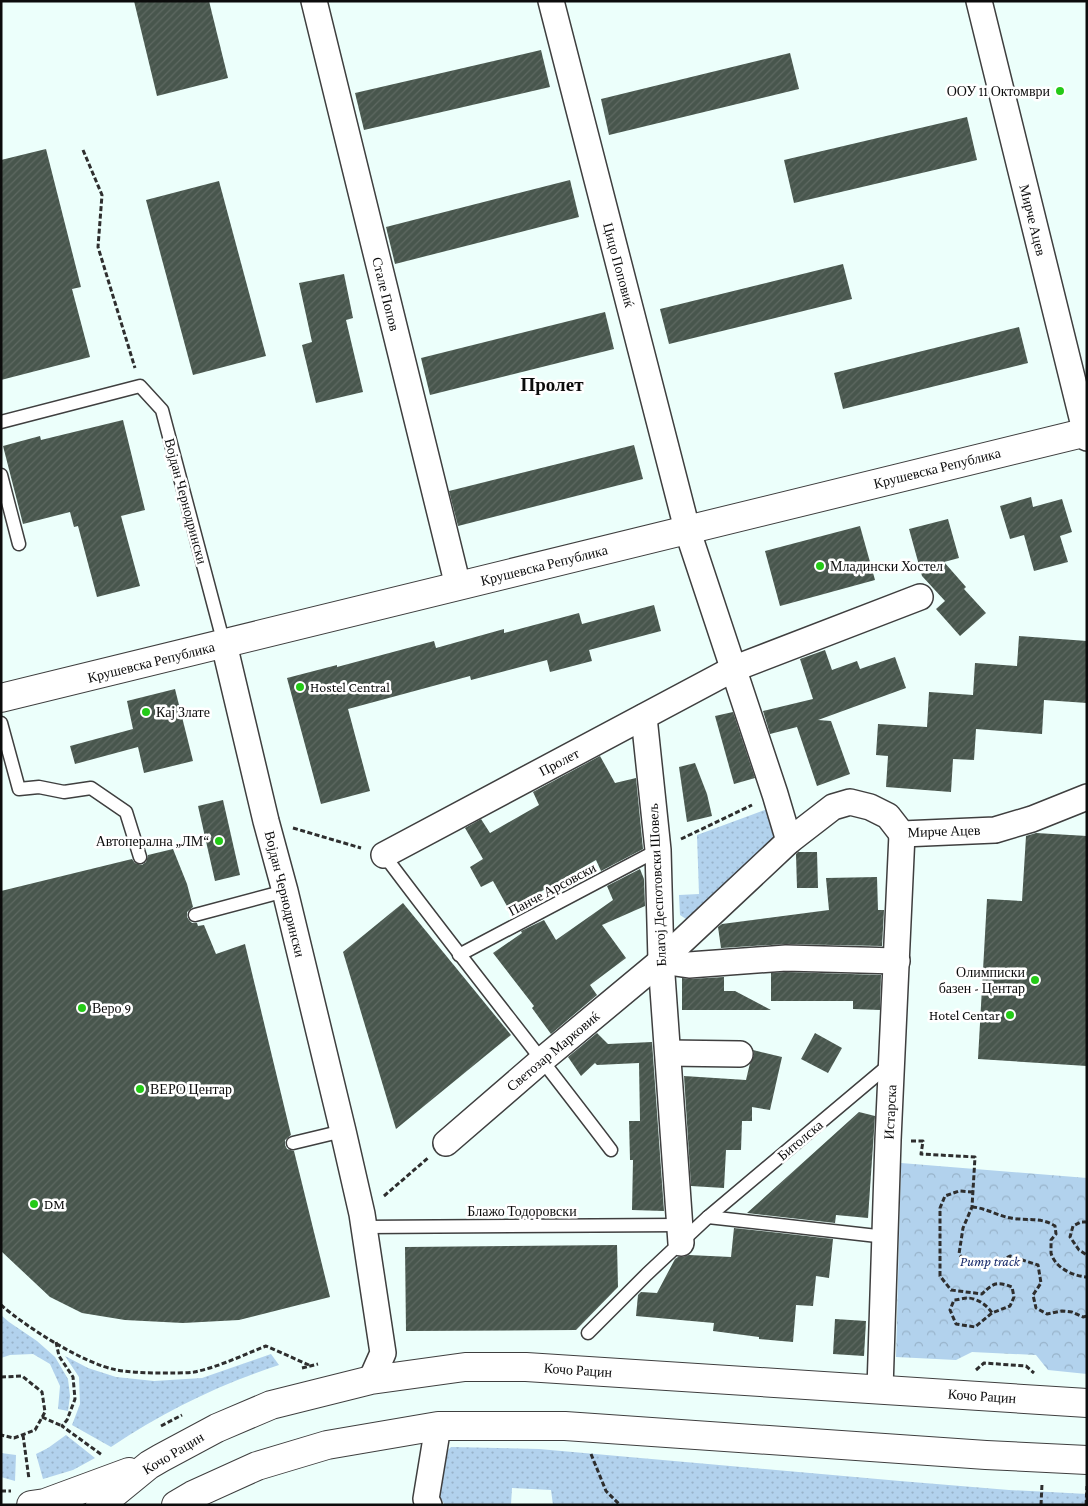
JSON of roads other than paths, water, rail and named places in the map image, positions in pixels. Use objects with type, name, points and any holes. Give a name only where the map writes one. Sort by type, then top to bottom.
[{"type":"street","name":"Стале Попов","points":[[314,1],[458,586]]},
{"type":"street","name":"Цицо Поповиќ","points":[[551,1],[687,530]]},
{"type":"street","name":"Мирче Ацев","points":[[980,1],[1086,434]]},
{"type":"street","name":"Крушевска Република","points":[[1,698],[1086,434]]},
{"type":"street","points":[[687,530],[789,841]]},
{"type":"street","name":"Пролет","points":[[384,855],[733,669],[920,597]]},
{"type":"street","name":"Војдан Чернодрински","points":[[224,644],[363,1220],[383,1353],[371,1380]]},
{"type":"street","name":"Благој Деспотовски Шовељ","points":[[644,717],[658,850],[661,962],[680,1234]]},
{"type":"street","name":"Мирче Ацев","points":[[789,841],[833,807],[850,802],[870,807],[888,816],[902,834],[995,830],[1032,819],[1087,797]]},
{"type":"street","name":"Истарска","points":[[880,1389],[902,834]]},
{"type":"street","name":"Светозар Марковиќ","points":[[446,1143],[542,1060],[661,962],[789,841]]},
{"type":"street","points":[[661,962],[689,965],[786,958],[897,961]]},
{"type":"street","points":[[668,1053],[740,1054]]},
{"type":"street","name":"Кочо Рацин","points":[[100,1505],[149,1465],[217,1428],[271,1405],[371,1380],[465,1367],[526,1367],[1087,1403]]},
{"type":"street","points":[[424,1503],[438,1426]]},
{"type":"street","points":[[176,1505],[193,1495],[257,1466],[318,1447],[438,1426],[565,1426],[986,1455],[1087,1460]]},
{"type":"street","points":[[31,1505],[45,1503],[149,1465]]},
{"type":"lane","name":"Војдан Чернодрински","points":[[1,422],[140,386],[162,410],[224,644]]},
{"type":"lane","points":[[1,475],[19,544]]},
{"type":"lane","points":[[1,723],[19,789],[39,787],[64,792],[91,788],[126,812],[140,857]]},
{"type":"lane","name":"Панче Арсовски","points":[[459,955],[658,850]]},
{"type":"lane","points":[[384,855],[459,955],[611,1150]]},
{"type":"lane","points":[[195,915],[285,892]]},
{"type":"lane","name":"Битолска","points":[[588,1333],[647,1274],[680,1234],[708,1217],[892,1062]]},
{"type":"lane","points":[[293,1143],[343,1131]]},
{"type":"lane","points":[[708,1217],[886,1238]]},
{"type":"lane","name":"Блажо Тодоровски","points":[[363,1220],[680,1234]]},
{"type":"place","name":"ООУ 11 Октомври","points":[[1060,91]]},
{"type":"place","name":"Младински Хостел","points":[[820,566]]},
{"type":"place","name":"Hostel Central","points":[[300,687]]},
{"type":"place","name":"Кај Злате","points":[[146,712]]},
{"type":"place","name":"Автоперална „ЛМ“","points":[[219,841]]},
{"type":"place","name":"Олимписки базен - Центар","points":[[1035,980]]},
{"type":"place","name":"Веро 9","points":[[82,1008]]},
{"type":"place","name":"Hotel Centar","points":[[1010,1015]]},
{"type":"place","name":"ВЕРО Центар","points":[[140,1089]]},
{"type":"place","name":"DM","points":[[34,1204]]},
{"type":"district","name":"Пролет","points":[[552,384]]},
{"type":"park label","name":"Pump track","points":[[990,1261]]}]
